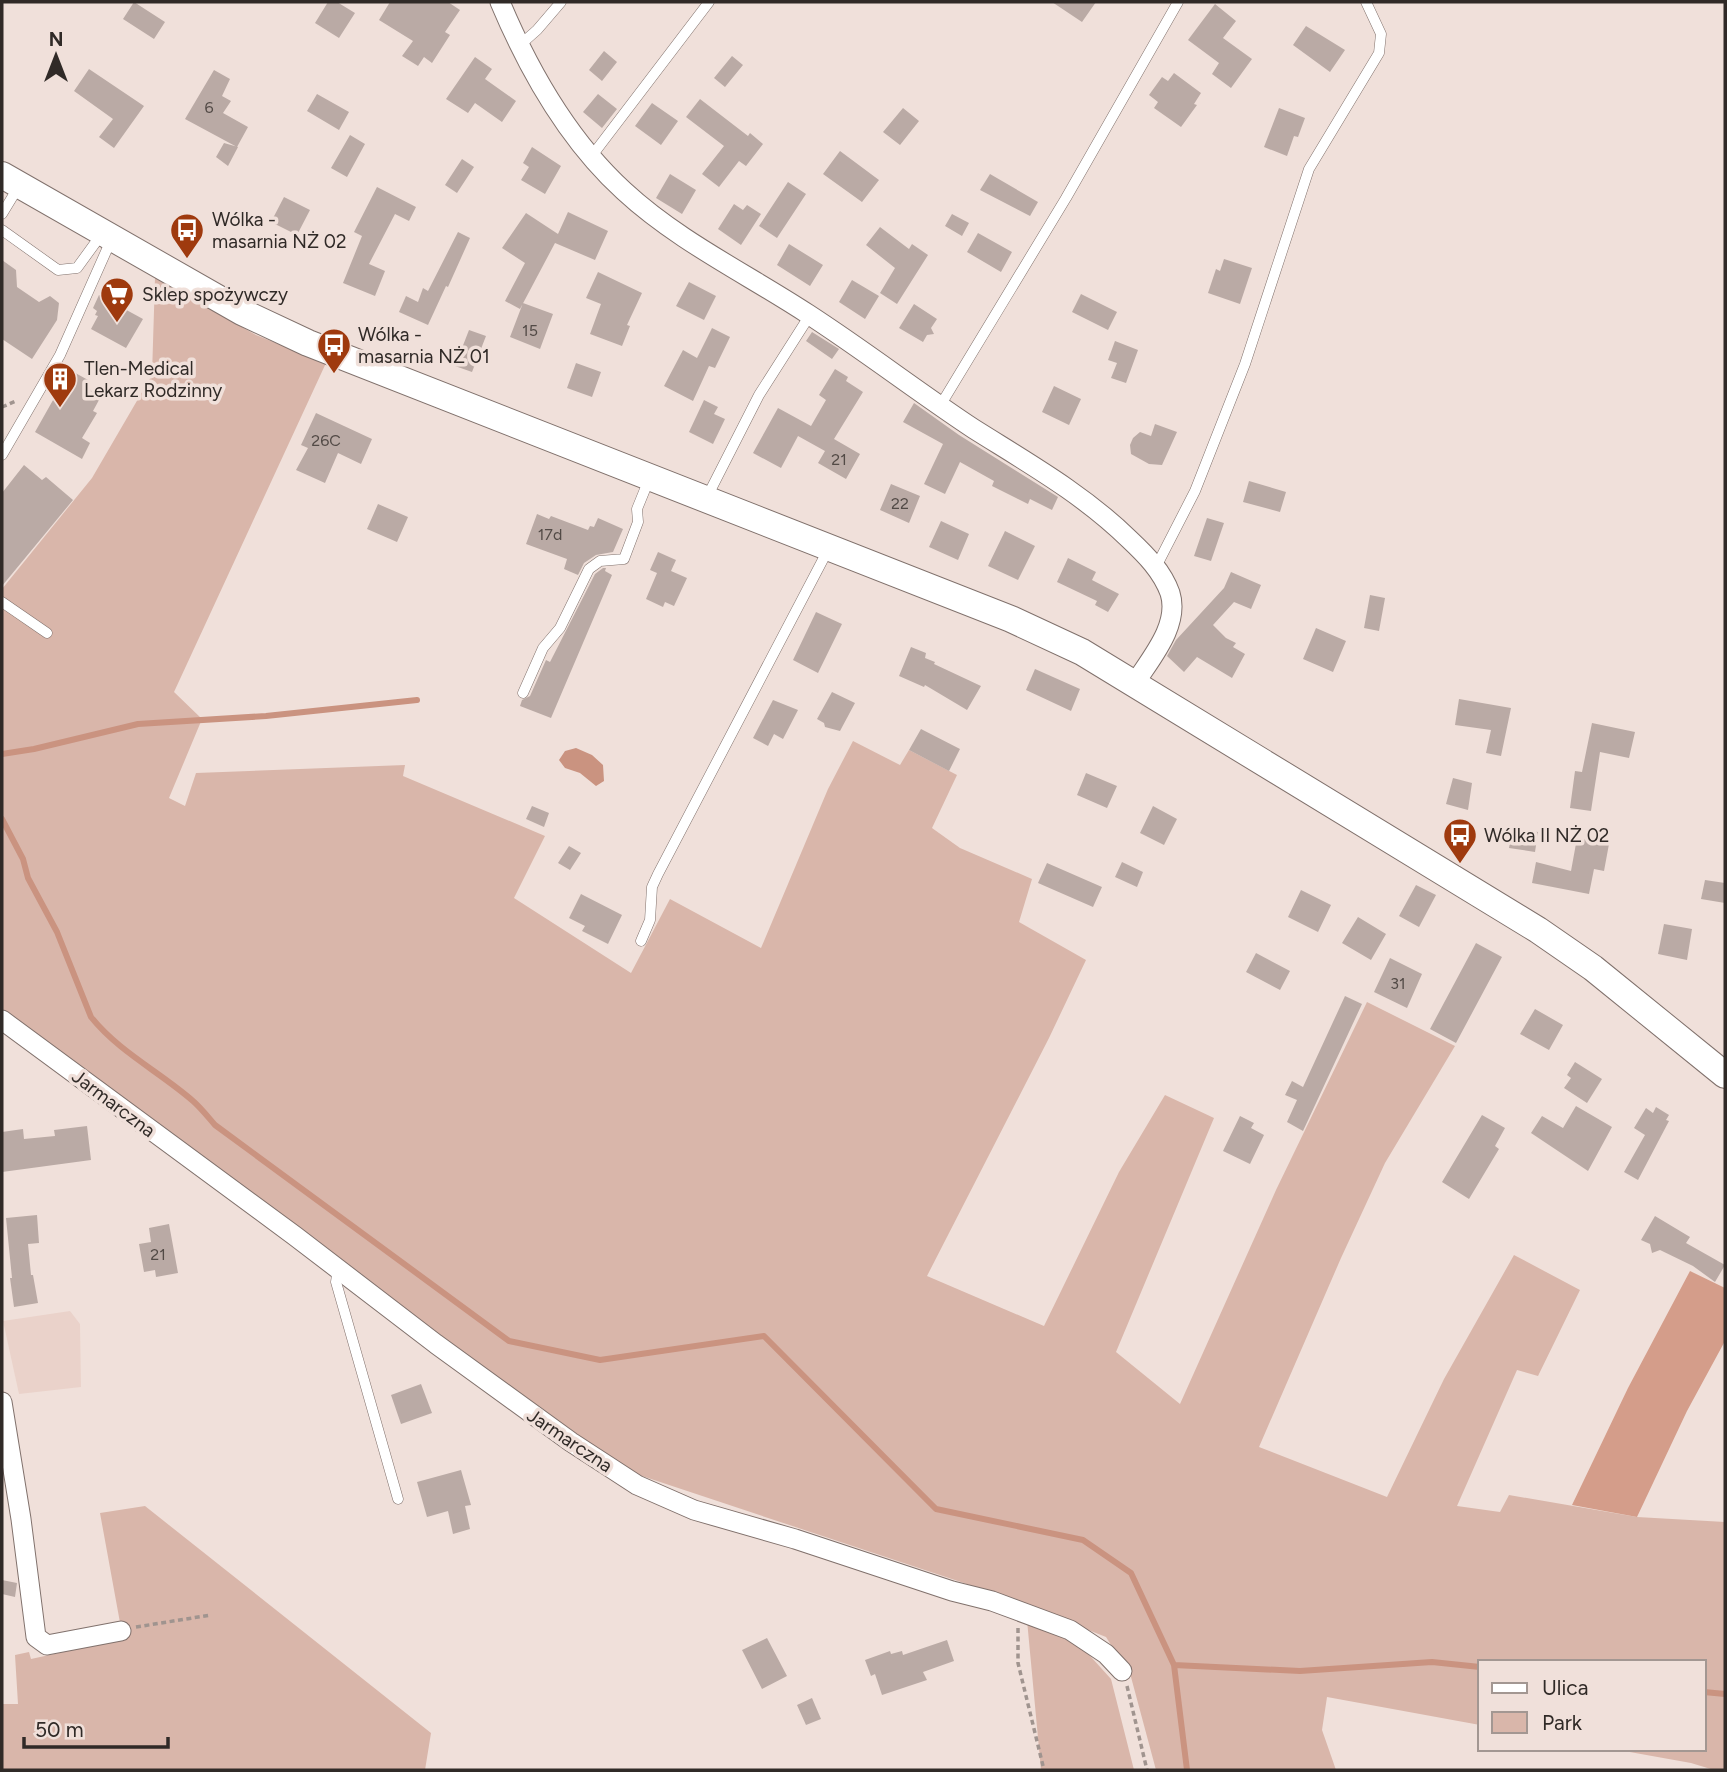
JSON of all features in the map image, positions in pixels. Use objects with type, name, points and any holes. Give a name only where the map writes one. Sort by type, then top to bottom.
[{"type":"street","points":[[500,2],[545,93],[590,157],[624,191],[676,232],[810,315],[940,405],[1082,497],[1113,523],[1156,567],[1170,593],[1172,618],[1135,683]]},
{"type":"street","points":[[11,180],[242,312],[308,343],[1030,627],[1082,652],[1531,925],[1593,968],[1725,1075]]},
{"type":"street","name":"Jarmarczna","points":[[2,1020],[514,1402],[649,1491],[694,1510],[795,1539],[952,1591],[992,1601],[1070,1629],[1106,1654],[1122,1671]]},
{"type":"street","points":[[2,1402],[36,1637],[47,1645],[121,1631]]},
{"type":"lane","points":[[520,45],[561,2]]},
{"type":"lane","points":[[590,157],[709,2]]},
{"type":"lane","points":[[940,405],[1066,198],[1178,2]]},
{"type":"lane","points":[[1156,567],[1195,491],[1245,364],[1309,169],[1379,53],[1381,34],[1366,2]]},
{"type":"lane","points":[[2,214],[11,180]]},
{"type":"lane","points":[[2,230],[58,270],[77,268],[107,235]]},
{"type":"lane","points":[[2,455],[60,355],[107,235]]},
{"type":"lane","points":[[706,499],[759,395],[810,315]]},
{"type":"lane","points":[[523,693],[543,648],[560,628],[589,569],[600,561],[624,559],[638,522],[636,509],[650,477]]},
{"type":"lane","points":[[641,942],[650,920],[652,887],[658,874],[829,548]]},
{"type":"lane","points":[[2,602],[47,634]]},
{"type":"lane","points":[[341,1271],[336,1282],[398,1499]]},
{"type":"path","points":[[1021,1612],[1018,1625],[1018,1663],[1045,1770]]},
{"type":"path","points":[[121,1631],[211,1615]]},
{"type":"path","points":[[1122,1671],[1147,1770]]},
{"type":"shaded area","points":[[576,748],[592,755],[603,765],[604,781],[596,786],[580,773],[565,768],[559,760],[565,751]]},
{"type":"shaded area","points":[[1690,1271],[1725,1288],[1725,1341],[1687,1411],[1637,1517],[1572,1505],[1628,1388]]},
{"type":"shaded area","points":[[70,1311],[80,1324],[81,1387],[19,1394],[3,1321]]},
{"type":"green space","points":[[155,278],[256,335],[326,363],[174,692],[202,719],[169,798],[185,806],[196,773],[405,765],[403,776],[545,836],[514,898],[631,973],[670,899],[761,948],[828,789],[853,741],[900,765],[909,750],[957,775],[932,828],[960,848],[1032,879],[1019,922],[1086,960],[927,1276],[1044,1326],[1119,1172],[1165,1095],[1214,1118],[1116,1352],[1180,1404],[1276,1190],[1367,1002],[1455,1046],[1385,1163],[1259,1447],[1387,1497],[1444,1379],[1514,1255],[1580,1290],[1538,1376],[1517,1370],[1457,1506],[1500,1512],[1509,1495],[1637,1517],[1725,1522],[1725,1770],[1624,1751],[1706,1751],[1706,1660],[1478,1660],[1478,1725],[1327,1697],[1322,1730],[1336,1770],[1156,1770],[1131,1677],[1106,1637],[1000,1595],[630,1472],[431,1329],[2,1009],[2,589],[92,478],[152,375]]},
{"type":"green space","points":[[145,1506],[431,1733],[425,1770],[2,1770],[2,1704],[18,1704],[15,1655],[29,1652],[31,1659],[123,1639],[100,1513]]},
{"type":"green space","points":[[1027,1620],[1082,1647],[1111,1679],[1134,1770],[1041,1770]]},
{"type":"building","points":[[134,2],[165,22],[154,39],[123,19]]},
{"type":"building","points":[[328,2],[337,2],[355,13],[339,38],[315,23]]},
{"type":"building","points":[[390,2],[448,2],[460,10],[445,32],[450,35],[432,63],[424,57],[418,66],[402,56],[413,41],[379,20]]},
{"type":"building","points":[[1052,2],[1096,2],[1082,22]]},
{"type":"building","points":[[1215,4],[1236,21],[1223,38],[1252,59],[1231,88],[1212,74],[1219,63],[1188,40]]},
{"type":"building","points":[[1306,26],[1345,50],[1330,72],[1293,45]]},
{"type":"building","points":[[604,51],[617,62],[602,81],[589,70]]},
{"type":"building","points":[[732,56],[743,65],[725,87],[714,78]]},
{"type":"building","points":[[475,57],[492,69],[485,79],[516,101],[502,122],[475,103],[468,113],[446,99]]},
{"type":"building","points":[[89,69],[144,106],[114,148],[99,137],[113,119],[74,91]]},
{"type":"building","points":[[214,70],[230,79],[222,96],[231,101],[223,113],[248,127],[237,147],[185,119]]},
{"type":"building","points":[[1174,73],[1201,93],[1194,104],[1197,105],[1181,127],[1154,108],[1158,102],[1149,95],[1162,77],[1168,81]]},
{"type":"building","points":[[317,94],[349,112],[339,130],[307,111]]},
{"type":"building","points":[[598,94],[617,109],[602,128],[583,112]]},
{"type":"building","points":[[700,99],[748,136],[750,133],[763,144],[746,166],[739,161],[719,187],[702,174],[724,146],[686,117]]},
{"type":"building","points":[[652,103],[678,121],[661,145],[635,126]]},
{"type":"building","points":[[903,108],[919,121],[900,145],[883,132]]},
{"type":"building","points":[[1279,108],[1305,118],[1298,137],[1294,136],[1287,156],[1264,147]]},
{"type":"building","points":[[350,135],[365,144],[347,177],[331,168]]},
{"type":"building","points":[[224,143],[238,147],[228,166],[216,157]]},
{"type":"building","points":[[532,147],[561,166],[545,194],[521,180],[529,167],[523,163]]},
{"type":"building","points":[[840,151],[879,180],[862,202],[823,174]]},
{"type":"building","points":[[462,159],[474,167],[457,193],[445,185]]},
{"type":"building","points":[[670,174],[696,190],[682,214],[656,198]]},
{"type":"building","points":[[990,174],[1038,202],[1030,216],[980,190]]},
{"type":"building","points":[[788,182],[806,194],[777,238],[759,226]]},
{"type":"building","points":[[377,187],[416,207],[409,221],[395,214],[369,264],[385,271],[375,296],[343,283],[362,236],[354,232]]},
{"type":"building","points":[[284,197],[310,210],[297,235],[271,222]]},
{"type":"building","points":[[734,204],[743,210],[747,205],[761,214],[741,245],[718,229]]},
{"type":"building","points":[[568,212],[608,231],[595,260],[555,243],[520,309],[505,301],[525,263],[502,248],[526,213],[558,234]]},
{"type":"building","points":[[952,214],[969,223],[962,236],[945,226]]},
{"type":"building","points":[[880,227],[909,249],[912,244],[928,255],[897,304],[880,293],[895,268],[866,245]]},
{"type":"building","points":[[458,232],[470,238],[428,325],[399,312],[406,296],[418,302],[423,288],[428,291]]},
{"type":"building","points":[[978,233],[1012,252],[1001,272],[967,252]]},
{"type":"building","points":[[789,244],[823,265],[810,286],[777,265]]},
{"type":"building","points":[[1224,259],[1252,268],[1240,304],[1208,293],[1216,269],[1220,271]]},
{"type":"building","points":[[2,260],[16,270],[17,287],[39,302],[50,296],[59,303],[57,320],[32,359],[2,339]]},
{"type":"building","points":[[598,272],[642,293],[627,325],[630,326],[622,346],[590,334],[601,304],[586,298]]},
{"type":"building","points":[[852,280],[879,296],[865,319],[839,302]]},
{"type":"building","points":[[689,282],[716,296],[704,320],[676,306]]},
{"type":"building","points":[[1081,294],[1117,312],[1108,330],[1072,312]]},
{"type":"building","name":"Sklep spożywczy","points":[[99,295],[143,319],[126,348],[91,329],[98,316],[93,308]]},
{"type":"building","points":[[523,303],[553,314],[540,349],[510,337]]},
{"type":"building","points":[[914,304],[937,319],[931,328],[934,334],[927,335],[923,342],[899,328]]},
{"type":"building","points":[[712,328],[730,337],[715,368],[709,366],[693,401],[664,386],[683,350],[697,358]]},
{"type":"building","points":[[469,330],[486,336],[472,372],[455,366]]},
{"type":"building","points":[[812,332],[839,349],[832,359],[806,341]]},
{"type":"building","points":[[1115,341],[1138,350],[1126,383],[1111,378],[1117,363],[1108,360]]},
{"type":"building","points":[[576,363],[601,372],[592,397],[567,388]]},
{"type":"building","points":[[835,369],[848,377],[846,381],[863,392],[834,439],[860,454],[846,479],[818,463],[825,451],[798,436],[781,468],[753,453],[778,408],[811,426],[826,400],[819,395]]},
{"type":"building","points":[[70,370],[88,380],[86,384],[99,400],[93,411],[97,413],[82,438],[90,443],[82,459],[35,432]]},
{"type":"building","points":[[1054,386],[1081,399],[1069,425],[1042,412]]},
{"type":"building","points":[[704,400],[718,407],[714,414],[725,419],[713,444],[689,432]]},
{"type":"building","points":[[914,403],[959,435],[1058,497],[1052,510],[1030,499],[1028,504],[992,486],[994,481],[960,462],[945,494],[924,484],[943,444],[903,422]]},
{"type":"building","points":[[316,413],[372,439],[361,464],[338,453],[325,483],[296,470],[308,448],[301,445]]},
{"type":"building","points":[[1155,424],[1177,432],[1162,465],[1149,464],[1131,454],[1130,445],[1133,438],[1140,432],[1151,436]]},
{"type":"building","points":[[24,465],[42,480],[46,477],[73,500],[2,586],[2,493]]},
{"type":"building","points":[[1249,481],[1286,492],[1280,512],[1243,502]]},
{"type":"building","points":[[891,484],[920,496],[909,523],[880,510]]},
{"type":"building","points":[[378,504],[408,517],[397,542],[367,529]]},
{"type":"building","points":[[537,514],[549,519],[551,516],[588,530],[590,526],[594,527],[598,518],[623,529],[613,552],[596,555],[584,563],[578,575],[564,569],[567,559],[526,544]]},
{"type":"building","points":[[1207,518],[1224,523],[1211,561],[1194,556]]},
{"type":"building","points":[[941,521],[969,534],[958,560],[929,547]]},
{"type":"building","points":[[1005,531],[1035,546],[1018,580],[988,566]]},
{"type":"building","points":[[658,552],[676,560],[671,571],[687,578],[674,606],[665,602],[663,607],[646,599],[657,573],[650,570]]},
{"type":"building","points":[[1068,558],[1096,572],[1092,580],[1119,594],[1108,612],[1095,605],[1097,601],[1057,582]]},
{"type":"building","points":[[603,568],[612,575],[551,718],[520,706],[522,700],[530,696],[546,660],[550,662],[595,574]]},
{"type":"building","points":[[1231,572],[1261,585],[1251,609],[1234,602],[1213,625],[1226,638],[1236,643],[1233,647],[1245,654],[1232,678],[1197,657],[1184,672],[1167,656],[1176,640],[1224,588]]},
{"type":"building","points":[[1370,595],[1385,598],[1379,631],[1364,628]]},
{"type":"building","points":[[816,612],[842,624],[818,673],[793,660]]},
{"type":"building","points":[[1316,628],[1346,641],[1333,672],[1303,659]]},
{"type":"building","points":[[911,647],[926,653],[925,658],[935,662],[934,664],[981,686],[967,710],[925,685],[924,687],[899,676]]},
{"type":"building","points":[[1035,669],[1080,689],[1071,711],[1026,690]]},
{"type":"building","points":[[832,692],[855,703],[840,731],[825,727],[824,723],[817,719]]},
{"type":"building","points":[[1459,699],[1511,708],[1501,756],[1486,753],[1491,730],[1455,725]]},
{"type":"building","points":[[773,700],[798,710],[783,739],[774,734],[768,746],[753,738]]},
{"type":"building","points":[[1592,723],[1635,732],[1629,758],[1600,752],[1591,811],[1570,808],[1575,771],[1582,772]]},
{"type":"building","points":[[921,729],[960,749],[949,771],[909,750]]},
{"type":"building","points":[[1086,773],[1117,786],[1107,808],[1077,795]]},
{"type":"building","points":[[1453,778],[1472,783],[1468,810],[1446,804]]},
{"type":"building","points":[[532,806],[549,813],[544,827],[526,819]]},
{"type":"building","points":[[1153,806],[1177,819],[1164,845],[1140,833]]},
{"type":"building","points":[[1513,827],[1538,832],[1535,852],[1509,848]]},
{"type":"building","points":[[1577,838],[1609,844],[1604,871],[1594,869],[1589,894],[1532,883],[1536,862],[1571,871]]},
{"type":"building","points":[[569,846],[581,853],[570,870],[558,863]]},
{"type":"building","points":[[1122,862],[1143,872],[1137,887],[1115,877]]},
{"type":"building","points":[[1047,863],[1102,887],[1093,907],[1038,883]]},
{"type":"building","points":[[1705,880],[1725,883],[1725,903],[1701,899]]},
{"type":"building","points":[[1416,885],[1436,895],[1419,927],[1399,916]]},
{"type":"building","points":[[1301,890],[1331,905],[1318,932],[1288,917]]},
{"type":"building","points":[[581,894],[622,915],[608,944],[582,931],[585,926],[569,918]]},
{"type":"building","points":[[1358,917],[1386,934],[1371,960],[1342,943]]},
{"type":"building","points":[[1664,924],[1692,929],[1687,960],[1658,954]]},
{"type":"building","points":[[1476,943],[1502,957],[1456,1043],[1430,1029]]},
{"type":"building","points":[[1256,953],[1290,971],[1280,990],[1246,972]]},
{"type":"building","points":[[1390,958],[1422,974],[1407,1008],[1374,992]]},
{"type":"building","points":[[1345,996],[1362,1004],[1303,1131],[1287,1122],[1297,1100],[1285,1095],[1292,1081],[1303,1087]]},
{"type":"building","points":[[1535,1009],[1563,1025],[1549,1050],[1520,1034]]},
{"type":"building","points":[[1575,1062],[1602,1079],[1587,1103],[1564,1088],[1571,1078],[1567,1075]]},
{"type":"building","points":[[1576,1106],[1612,1127],[1588,1171],[1531,1133],[1542,1116],[1563,1128]]},
{"type":"building","points":[[1656,1107],[1669,1115],[1666,1120],[1669,1121],[1638,1180],[1624,1172],[1645,1135],[1634,1128],[1646,1108],[1653,1113]]},
{"type":"building","points":[[1482,1115],[1505,1128],[1495,1146],[1499,1149],[1469,1199],[1442,1182]]},
{"type":"building","points":[[1240,1116],[1254,1123],[1251,1128],[1264,1135],[1250,1164],[1223,1151]]},
{"type":"building","points":[[87,1126],[91,1160],[2,1172],[2,1132],[23,1129],[24,1139],[55,1136],[54,1130]]},
{"type":"building","points":[[37,1215],[39,1243],[28,1244],[31,1275],[38,1303],[14,1307],[6,1218]]},
{"type":"building","points":[[1655,1216],[1690,1237],[1686,1243],[1725,1265],[1715,1282],[1693,1266],[1660,1250],[1652,1253],[1650,1244],[1641,1240]]},
{"type":"building","points":[[169,1224],[178,1273],[156,1277],[155,1270],[144,1272],[139,1244],[151,1242],[149,1228]]},
{"type":"building","points":[[421,1384],[432,1413],[401,1424],[391,1395]]},
{"type":"building","points":[[461,1470],[471,1505],[465,1506],[470,1529],[453,1534],[448,1511],[427,1517],[417,1482]]},
{"type":"building","points":[[2,1580],[17,1583],[15,1597],[2,1594]]},
{"type":"building","points":[[767,1638],[787,1676],[762,1689],[742,1650]]},
{"type":"building","points":[[947,1640],[954,1661],[923,1672],[927,1680],[882,1695],[875,1674],[871,1676],[865,1660],[890,1651],[891,1654],[902,1651],[903,1655]]},
{"type":"building","points":[[812,1698],[821,1719],[806,1725],[797,1705]]},
{"type":"waterway","points":[[2,754],[138,724],[266,716],[417,700]]},
{"type":"waterway","points":[[2,819],[23,859],[28,878],[57,932],[91,1017],[102,1029],[193,1101],[215,1125],[509,1341],[600,1360],[764,1336],[936,1509],[1083,1540],[1131,1573],[1174,1665],[1300,1671],[1432,1662],[1478,1667]]},
{"type":"waterway","points":[[1174,1665],[1187,1770]]},
{"type":"waterway","points":[[1706,1692],[1725,1694]]},
{"type":"place","name":"Wólka - masarnia NŻ 02","points":[[187,260]]},
{"type":"place","name":"Sklep spożywczy","points":[[117,324]]},
{"type":"place","name":"Wólka - masarnia NŻ 01","points":[[334,375]]},
{"type":"place","name":"Tlen-Medical Lekarz Rodzinny","points":[[60,409]]},
{"type":"place","name":"Wólka II NŻ 02","points":[[1460,865]]}]
